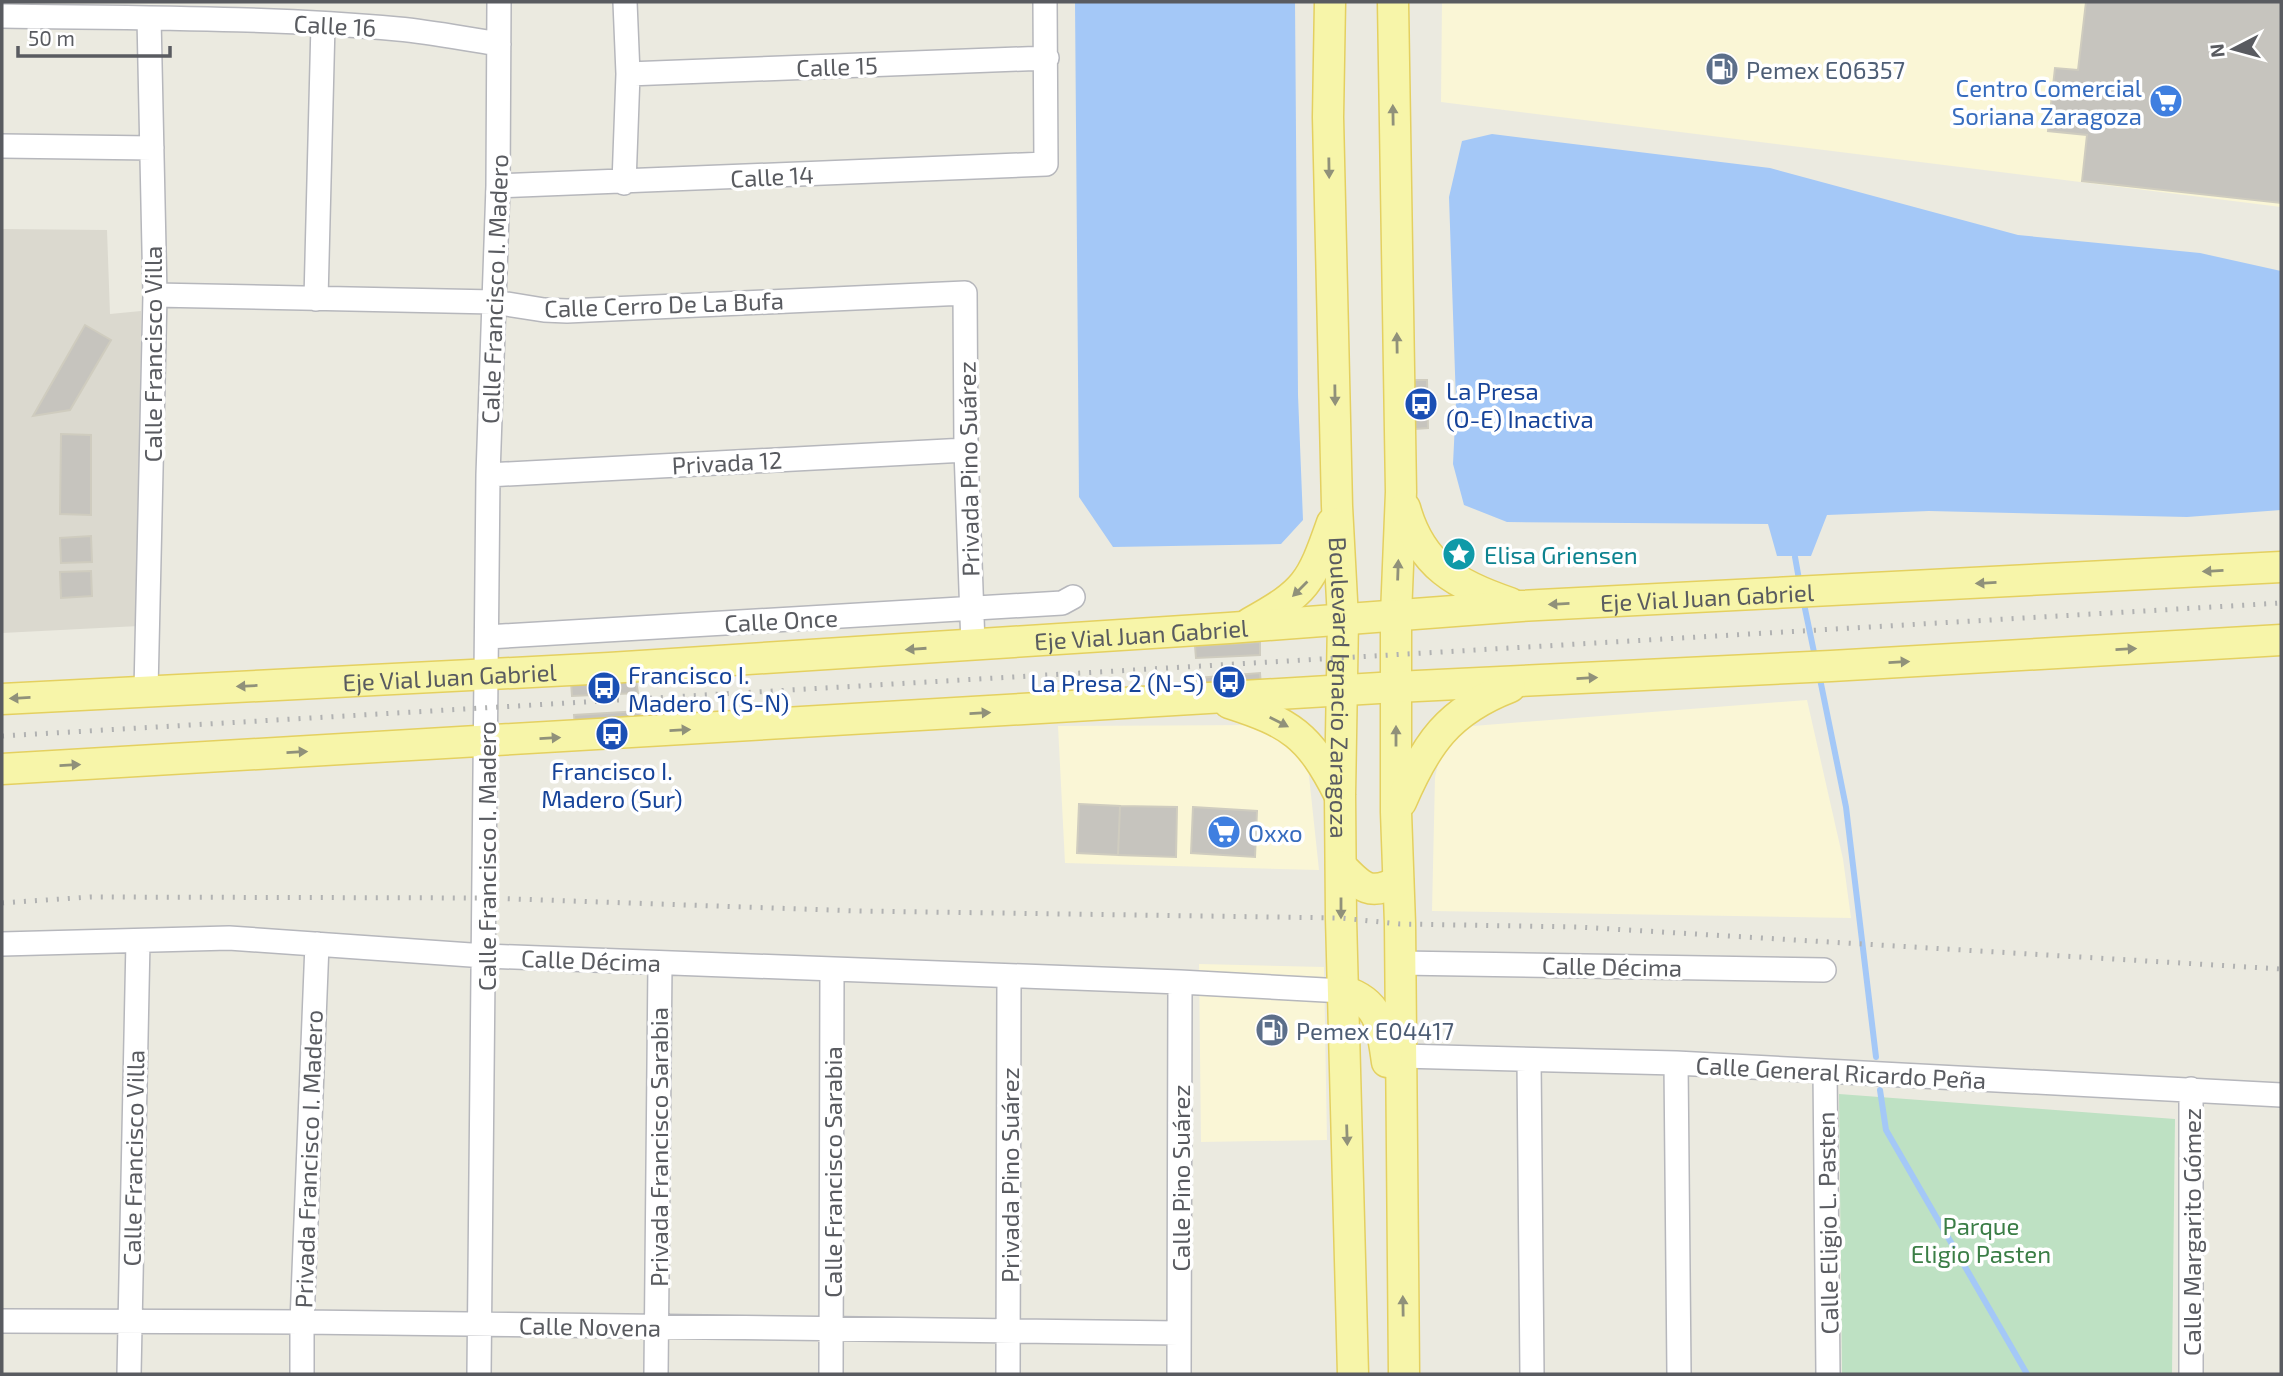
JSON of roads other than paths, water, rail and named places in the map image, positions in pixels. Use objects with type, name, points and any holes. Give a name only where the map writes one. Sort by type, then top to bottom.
[{"type":"main road","name":"Boulevard Ignacio Zaragoza","points":[[1330,2],[1328,117],[1343,619],[1340,795],[1353,1374]]},
{"type":"main road","points":[[1393,2],[1401,492],[1396,615],[1396,812],[1404,1374]]},
{"type":"main road","points":[[1401,492],[1411,530],[1432,561],[1451,578],[1477,592],[1521,606]]},
{"type":"main road","points":[[1243,627],[1295,596],[1308,581],[1338,506]]},
{"type":"main road","name":"Eje Vial Juan Gabriel","points":[[2,699],[487,675],[1243,627],[1521,606],[2281,567]]},
{"type":"main road","points":[[2,769],[1396,687],[2281,640]]},
{"type":"main road","points":[[1396,812],[1418,762],[1446,727],[1468,708],[1491,694],[1526,681]]},
{"type":"main road","points":[[1215,698],[1266,715],[1289,726],[1317,755],[1340,795]]},
{"type":"main road","points":[[1341,866],[1363,887],[1372,890],[1384,889],[1398,881]]},
{"type":"main road","points":[[1343,991],[1362,998],[1375,1012],[1383,1039],[1391,1089],[1401,1120]]},
{"type":"street","name":"Calle Francisco I. Madero","points":[[480,1374],[488,475],[498,186],[499,2]]},
{"type":"street","points":[[624,183],[628,74],[625,2]]},
{"type":"street","points":[[1045,2],[1046,58]]},
{"type":"street","name":"Calle 16","points":[[2,16],[323,24],[400,29],[499,44]]},
{"type":"street","name":"Calle Francisco Villa","points":[[146,690],[155,295],[149,18]]},
{"type":"street","points":[[316,299],[323,24]]},
{"type":"street","name":"Calle 15","points":[[628,74],[1046,58]]},
{"type":"street","name":"Calle 14","points":[[498,186],[1046,164],[1046,58]]},
{"type":"street","points":[[2,146],[152,148]]},
{"type":"street","name":"Calle Cerro De La Bufa","points":[[155,295],[494,302],[568,312],[965,293]]},
{"type":"street","name":"Privada Pino Suárez","points":[[965,293],[966,450],[973,645]]},
{"type":"street","name":"Privada 12","points":[[488,475],[966,450]]},
{"type":"street","name":"Calle Once","points":[[487,637],[1062,603],[1073,597]]},
{"type":"street","name":"Calle Décima","points":[[2,944],[229,938],[485,956],[1180,982],[1343,991]]},
{"type":"street","name":"Calle Francisco Villa","points":[[129,1374],[138,941]]},
{"type":"street","name":"Privada Francisco I. Madero","points":[[302,1374],[317,944]]},
{"type":"street","name":"Privada Francisco Sarabia","points":[[656,1374],[660,963]]},
{"type":"street","name":"Calle Décima","points":[[1400,963],[1824,970]]},
{"type":"street","name":"Calle Francisco Sarabia","points":[[831,1374],[832,969]]},
{"type":"street","name":"Privada Pino Suárez","points":[[1008,1374],[1009,976]]},
{"type":"street","name":"Calle Pino Suárez","points":[[1179,1374],[1180,982]]},
{"type":"street","name":"Calle General Ricardo Peña","points":[[1401,1056],[1676,1063],[2281,1095]]},
{"type":"street","points":[[1529,1060],[1532,1374]]},
{"type":"street","points":[[1676,1063],[1679,1374]]},
{"type":"street","name":"Calle Eligio L. Pasten","points":[[1825,1071],[1828,1374]]},
{"type":"street","name":"Calle Margarito Gómez","points":[[2191,1374],[2192,1089]]},
{"type":"street","name":"Calle Novena","points":[[2,1321],[1179,1333]]},
{"type":"water","points":[[1075,2],[1295,2],[1298,395],[1303,520],[1281,544],[1113,547],[1079,497]]},
{"type":"water","points":[[1492,134],[1770,168],[2018,235],[2200,253],[2281,271],[2281,510],[2187,517],[1929,511],[1827,515],[1811,556],[1777,556],[1768,524],[1507,522],[1464,505],[1453,464],[1456,402],[1449,197],[1462,141]]},
{"type":"waterway","points":[[1795,557],[1800,585]]},
{"type":"waterway","points":[[1803,599],[1815,657]]},
{"type":"waterway","points":[[1819,674],[1846,807],[1876,1057]]},
{"type":"waterway","points":[[1880,1090],[1886,1130],[2027,1374]]},
{"type":"railway","points":[[2,736],[2281,603]]},
{"type":"railway","points":[[2,903],[90,897],[486,898],[859,911],[1341,918],[1400,924],[1578,927],[2281,969]]},
{"type":"place","name":"Pemex E06357","points":[[1722,69]]},
{"type":"place","name":"Centro Comercial Soriana Zaragoza","points":[[2166,101]]},
{"type":"place","name":"La Presa (O-E) Inactiva","points":[[1421,404]]},
{"type":"place","name":"Elisa Griensen","points":[[1459,554]]},
{"type":"place","name":"La Presa 2 (N-S)","points":[[1229,682]]},
{"type":"place","name":"Francisco I. Madero 1 (S-N)","points":[[604,688]]},
{"type":"place","name":"Francisco I. Madero (Sur)","points":[[612,734]]},
{"type":"place","name":"Oxxo","points":[[1224,832]]},
{"type":"place","name":"Pemex E04417","points":[[1272,1030]]},
{"type":"park label","name":"Parque Eligio Pasten","points":[[1981,1239]]}]
